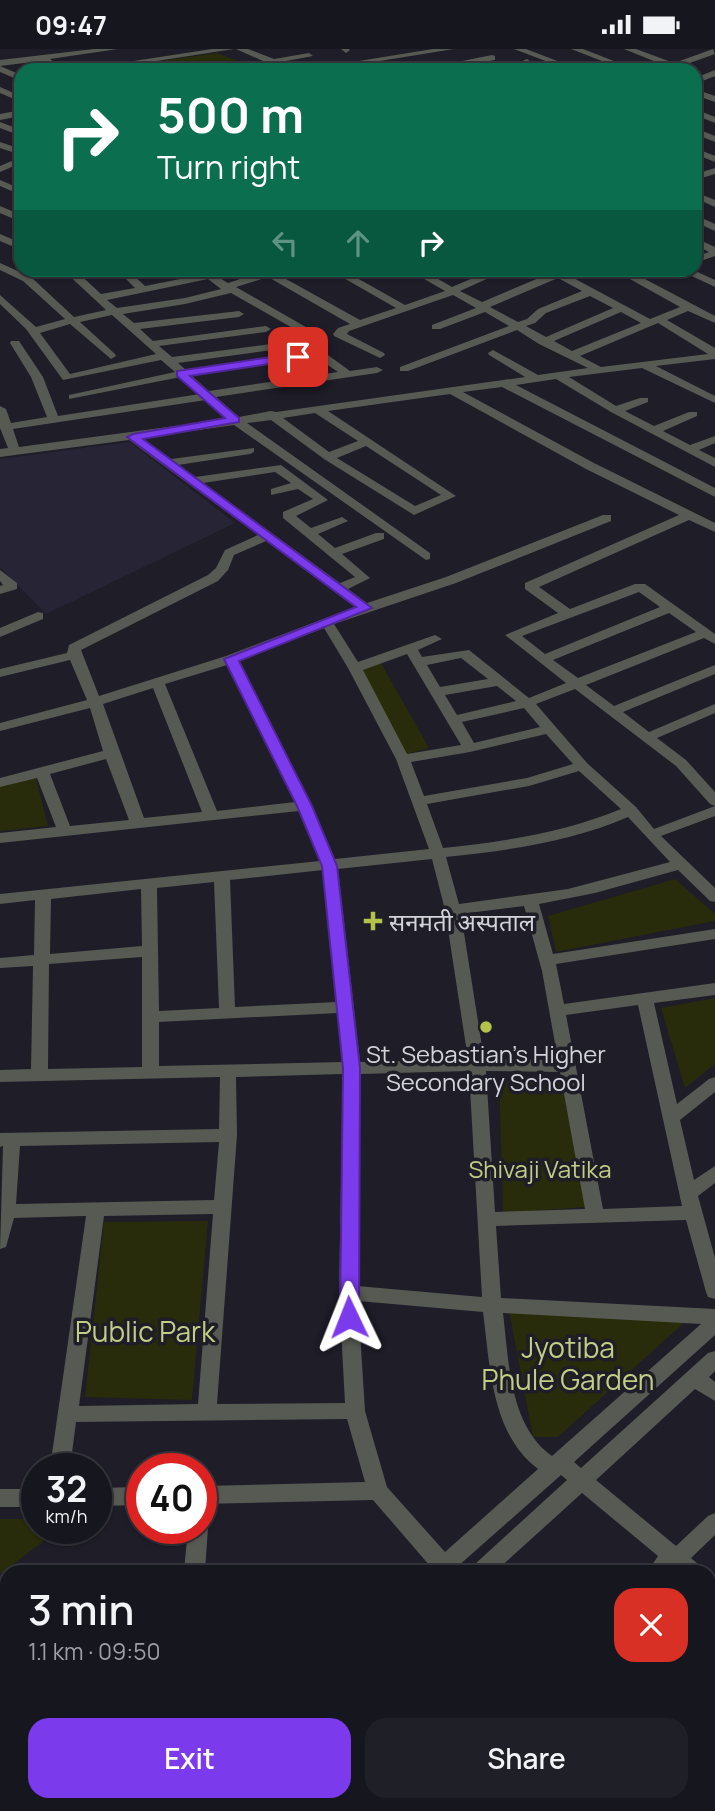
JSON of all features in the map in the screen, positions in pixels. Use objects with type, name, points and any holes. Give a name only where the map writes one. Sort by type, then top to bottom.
[{"type":"street","points":[[59,49],[99,63]]},
{"type":"street","points":[[0,63],[114,49]]},
{"type":"street","points":[[125,63],[230,49]]},
{"type":"street","points":[[240,49],[274,62]]},
{"type":"street","points":[[291,49],[328,63]]},
{"type":"street","points":[[358,63],[403,52],[450,49]]},
{"type":"street","points":[[518,49],[557,63]]},
{"type":"street","points":[[535,55],[552,49]]},
{"type":"street","points":[[575,49],[614,63]]},
{"type":"street","points":[[628,49],[666,63]]},
{"type":"street","points":[[682,63],[715,51]]},
{"type":"street","points":[[16,53],[32,59]]},
{"type":"street","points":[[594,56],[606,53]]},
{"type":"street","points":[[268,63],[309,56]]},
{"type":"street","points":[[42,58],[50,63]]},
{"type":"street","points":[[460,63],[492,58]]},
{"type":"street","points":[[145,61],[149,63]]},
{"type":"street","points":[[703,279],[715,275]]},
{"type":"street","points":[[23,277],[111,356]]},
{"type":"street","points":[[76,277],[152,344],[205,396],[235,420],[426,557]]},
{"type":"street","points":[[129,277],[142,289]]},
{"type":"street","points":[[178,277],[184,282]]},
{"type":"street","points":[[99,298],[184,282],[192,277]]},
{"type":"street","points":[[210,277],[314,336]]},
{"type":"street","points":[[34,331],[114,311],[185,301],[260,277]]},
{"type":"street","points":[[273,277],[358,324]]},
{"type":"street","points":[[347,277],[405,309]]},
{"type":"street","points":[[426,277],[598,370]]},
{"type":"street","points":[[380,355],[338,334],[358,324],[452,292],[486,277]]},
{"type":"street","points":[[436,327],[552,277]]},
{"type":"street","points":[[570,277],[590,292],[652,320],[715,355]]},
{"type":"street","points":[[632,277],[715,320]]},
{"type":"street","points":[[699,277],[715,285]]},
{"type":"street","points":[[404,369],[531,321],[542,311],[590,292]]},
{"type":"street","points":[[0,298],[34,331],[67,377],[165,358],[300,343],[310,347],[346,373]]},
{"type":"street","points":[[570,356],[688,307]]},
{"type":"street","points":[[543,342],[621,308]]},
{"type":"street","points":[[131,327],[239,314]]},
{"type":"street","points":[[152,344],[266,329]]},
{"type":"street","points":[[15,343],[37,377],[54,421]]},
{"type":"street","points":[[493,353],[537,379]]},
{"type":"street","points":[[0,453],[133,437],[271,414],[715,355]]},
{"type":"street","points":[[73,397],[181,374],[298,357]]},
{"type":"street","points":[[642,365],[715,400]]},
{"type":"street","points":[[5,427],[377,369]]},
{"type":"street","points":[[559,376],[615,410],[715,463]]},
{"type":"street","points":[[504,383],[715,493]]},
{"type":"street","points":[[451,390],[579,461],[715,528]]},
{"type":"street","points":[[615,410],[643,400]]},
{"type":"street","points":[[271,414],[328,457],[414,511],[450,496],[315,408]]},
{"type":"street","points":[[0,409],[15,451]]},
{"type":"street","points":[[654,430],[693,414]]},
{"type":"street","points":[[133,437],[365,608]]},
{"type":"street","points":[[690,449],[715,439]]},
{"type":"street","points":[[328,457],[366,442]]},
{"type":"street","points":[[168,463],[250,450]]},
{"type":"street","points":[[194,481],[277,468],[322,500],[287,515],[364,578],[339,588]]},
{"type":"street","points":[[275,492],[298,485]]},
{"type":"street","points":[[568,614],[530,586],[689,515]]},
{"type":"street","points":[[0,727],[95,702],[231,659],[365,608],[451,580],[607,518]]},
{"type":"street","points":[[309,533],[342,521]]},
{"type":"street","points":[[138,823],[95,702],[74,655],[74,648],[213,578],[222,570],[229,554],[268,535]]},
{"type":"street","points":[[332,552],[380,536]]},
{"type":"street","points":[[0,574],[12,586],[0,590]]},
{"type":"street","points":[[710,637],[640,587],[512,635],[648,737],[681,764],[715,801]]},
{"type":"street","points":[[544,659],[670,608]]},
{"type":"street","points":[[0,633],[38,616]]},
{"type":"street","points":[[327,623],[355,668],[403,759],[421,801],[453,910],[477,1065],[492,1305],[501,1371],[512,1421],[532,1453],[582,1481],[674,1565],[715,1522]]},
{"type":"street","points":[[453,720],[527,703],[576,682],[710,637]]},
{"type":"street","points":[[355,668],[435,639]]},
{"type":"street","points":[[410,648],[470,748]]},
{"type":"street","points":[[419,662],[464,653],[527,703],[582,766],[631,810],[651,835],[715,897]]},
{"type":"street","points":[[0,673],[74,655]]},
{"type":"street","points":[[231,659],[304,806],[330,866],[352,1068],[348,1293],[355,1411],[378,1491],[439,1565]]},
{"type":"street","points":[[614,711],[715,669]]},
{"type":"street","points":[[437,692],[499,681]]},
{"type":"street","points":[[157,683],[211,815]]},
{"type":"street","points":[[648,737],[715,708]]},
{"type":"street","points":[[403,759],[470,748],[549,729]]},
{"type":"street","points":[[0,783],[111,753]]},
{"type":"street","points":[[421,801],[529,782],[582,766]]},
{"type":"street","points":[[42,772],[65,832]]},
{"type":"street","points":[[0,838],[304,806]]},
{"type":"street","points":[[0,899],[438,854],[543,838],[594,826],[631,810]]},
{"type":"street","points":[[651,835],[715,811]]},
{"type":"street","points":[[453,910],[531,902],[603,888],[680,864]]},
{"type":"street","points":[[222,877],[227,1014]]},
{"type":"street","points":[[149,884],[151,1072]]},
{"type":"street","points":[[40,1074],[43,894]]},
{"type":"street","points":[[531,902],[547,960],[595,1215]]},
{"type":"street","points":[[547,960],[715,934]]},
{"type":"street","points":[[0,963],[150,951]]},
{"type":"street","points":[[556,1010],[715,989]]},
{"type":"street","points":[[645,1000],[688,1194],[715,1292]]},
{"type":"street","points":[[152,1017],[345,1007]]},
{"type":"street","points":[[0,1076],[477,1065],[566,1066]]},
{"type":"street","points":[[207,1412],[228,1135],[228,1070]]},
{"type":"street","points":[[671,1118],[715,1083]]},
{"type":"street","points":[[0,1242],[6,1211],[6,1140],[228,1135]]},
{"type":"street","points":[[688,1194],[715,1173]]},
{"type":"street","points":[[6,1211],[222,1207]]},
{"type":"street","points":[[62,1453],[96,1210]]},
{"type":"street","points":[[487,1219],[695,1213]]},
{"type":"street","points":[[348,1293],[492,1305],[715,1317]]},
{"type":"street","points":[[449,1565],[715,1323]]},
{"type":"street","points":[[489,1565],[715,1359]]},
{"type":"street","points":[[696,1378],[715,1393]]},
{"type":"street","points":[[66,1414],[355,1411]]},
{"type":"street","points":[[217,1495],[378,1491]]},
{"type":"street","points":[[0,1498],[21,1498]]},
{"type":"street","points":[[195,1565],[197,1544]]},
{"type":"shaded area","points":[[130,442],[235,523],[46,614],[0,567],[0,459]]},
{"type":"green space","points":[[217,53],[243,63],[157,63],[154,62]]},
{"type":"green space","points":[[381,663],[429,748],[402,755],[360,669]]},
{"type":"green space","points":[[35,775],[48,826],[0,831],[0,784]]},
{"type":"green space","points":[[675,879],[715,914],[715,921],[556,952],[548,916]]},
{"type":"green space","points":[[715,998],[715,1064],[685,1088],[661,1008]]},
{"type":"green space","name":"Shivaji Vatika","points":[[499,1077],[563,1077],[586,1207],[503,1213]]},
{"type":"green space","name":"Public Park","points":[[208,1221],[192,1400],[85,1397],[104,1222]]},
{"type":"green space","name":"Jyotiba Phule Garden","points":[[509,1311],[687,1320],[558,1437],[533,1437]]},
{"type":"green space","points":[[0,1519],[21,1519],[21,1544],[40,1544],[12,1565],[0,1565]]},
{"type":"place","name":"सनमती अस्पताल","points":[[373,921]]},
{"type":"place","name":"St. Sebastian's Higher Secondary School","points":[[486,1027]]},
{"type":"route","points":[[298,357],[181,374],[235,420],[133,437],[365,608],[231,659],[250,693],[330,866],[352,1068],[349,1317]]}]
